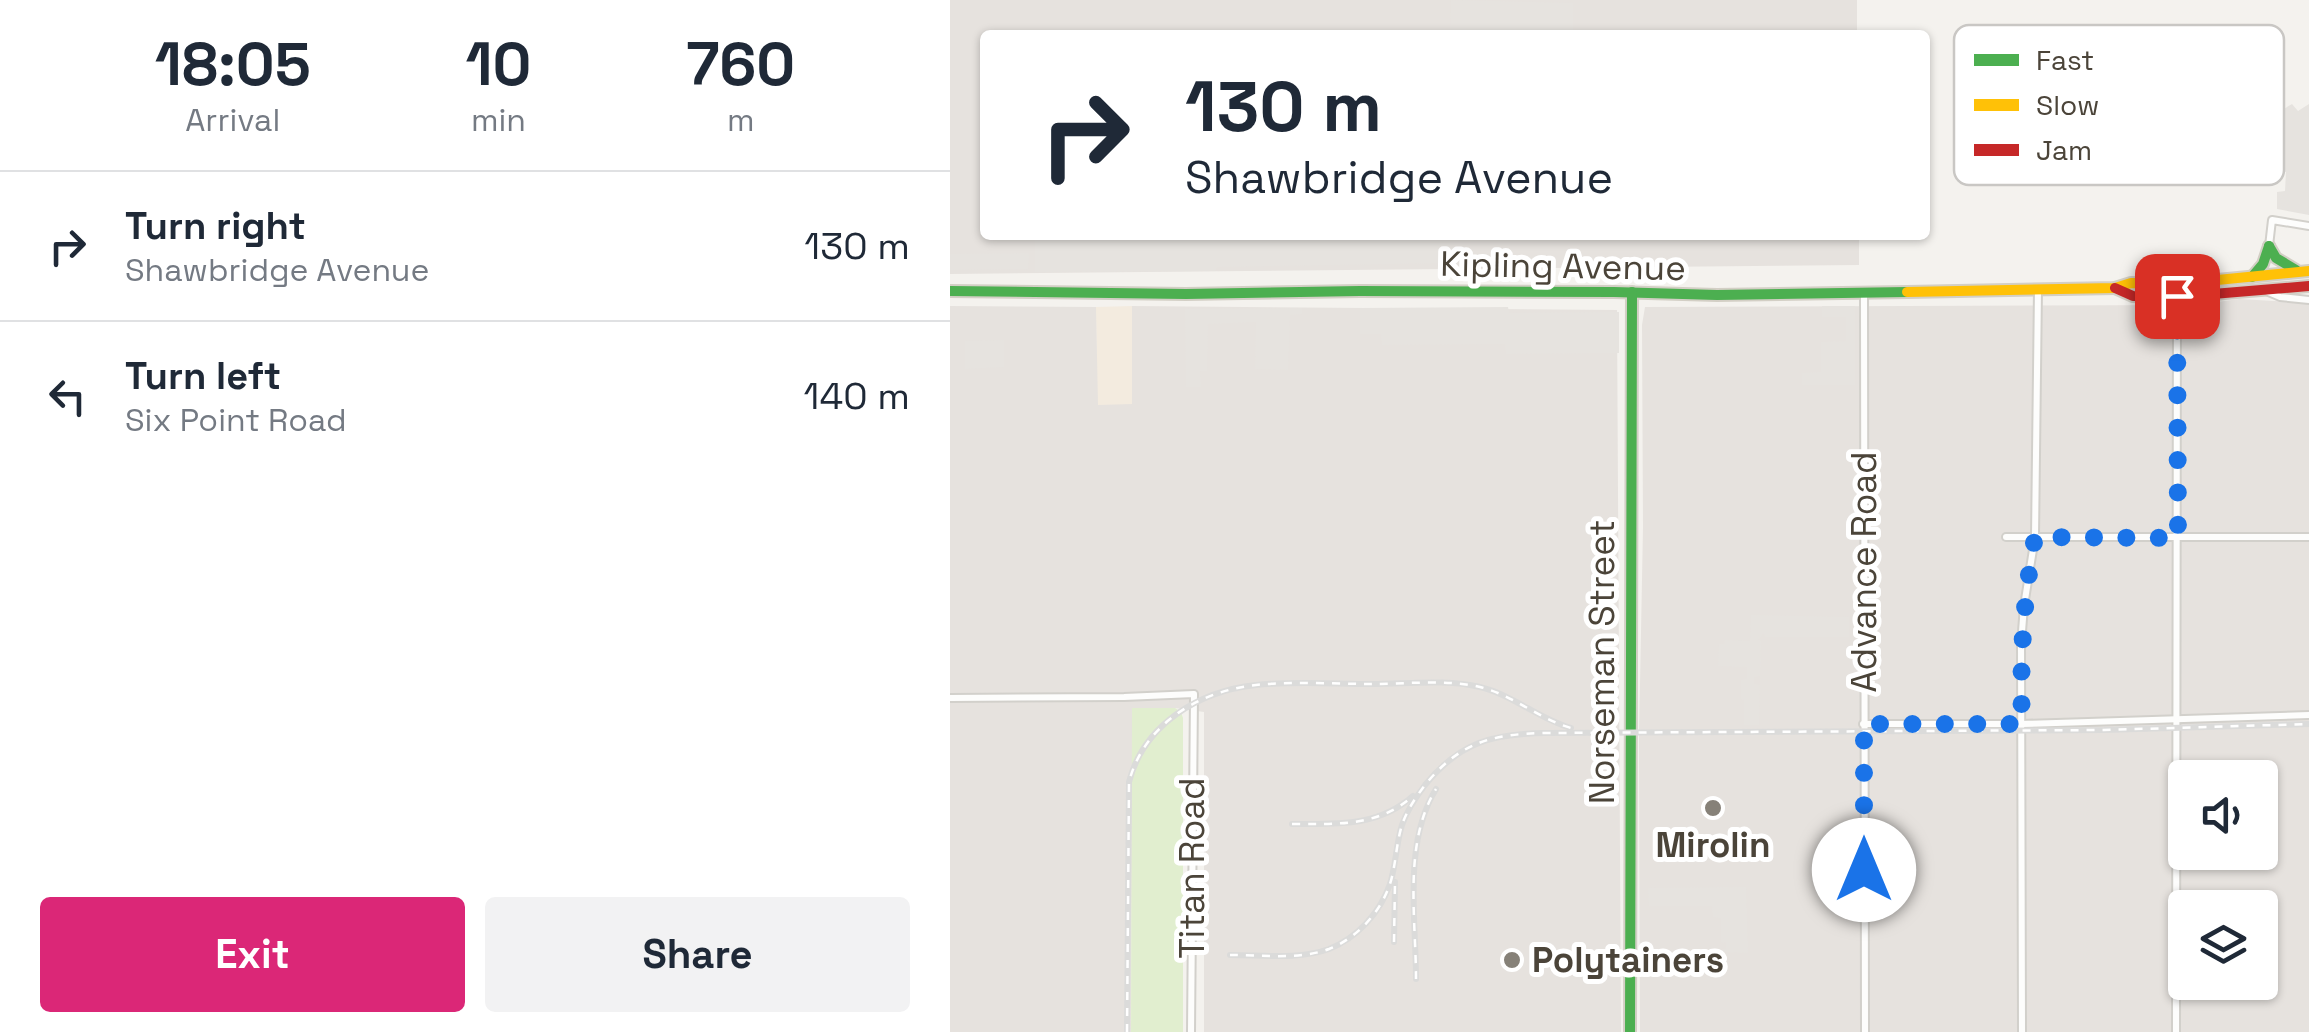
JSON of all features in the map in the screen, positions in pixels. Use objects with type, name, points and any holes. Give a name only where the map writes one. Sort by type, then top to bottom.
[{"type":"main road","points":[[2270,246],[2276,258],[2304,271]]},
{"type":"main road","points":[[2252,276],[2263,264],[2270,246]]},
{"type":"main road","name":"Kipling Avenue","points":[[2177,290],[2304,271]]},
{"type":"main road","name":"Kipling Avenue","points":[[950,291],[1717,295],[2115,288],[2131,283],[2177,290],[2309,286]]},
{"type":"main road","name":"Norseman Street","points":[[1630,1032],[1632,292]]},
{"type":"street","points":[[2270,246],[2272,220],[2309,226]]},
{"type":"street","points":[[2022,1032],[2021,644],[2035,537],[2038,288]]},
{"type":"street","points":[[2176,1032],[2177,290]]},
{"type":"street","name":"Kipling Avenue","points":[[2265,290],[2280,297],[2309,300]]},
{"type":"street","name":"Advance Road","points":[[1864,292],[1864,1032]]},
{"type":"street","points":[[2006,537],[2309,538]]},
{"type":"street","name":"Titan Road","points":[[950,698],[1194,694],[1192,1032]]},
{"type":"street","points":[[1864,724],[2022,724],[2309,714]]},
{"type":"shaded area","points":[[950,0],[1857,0],[1857,30],[980,30],[980,240],[1859,240],[1859,265],[950,274]]},
{"type":"shaded area","points":[[1451,0],[1573,3],[1573,30],[1450,30]]},
{"type":"shaded area","points":[[2292,104],[2298,111],[2309,104],[2309,215],[2277,209],[2277,192],[2285,191],[2284,109]]},
{"type":"shaded area","points":[[1035,240],[1450,240],[1450,263],[1035,272]]},
{"type":"shaded area","points":[[1029,253],[1028,269],[950,270],[950,254]]},
{"type":"shaded area","points":[[2239,299],[2309,303],[2309,1032],[1640,1032],[1639,737],[1645,307],[2195,305]]},
{"type":"shaded area","points":[[950,306],[1096,307],[1098,405],[1132,404],[1132,306],[1617,310],[1621,1032],[1204,1032],[1204,712],[1133,708],[1131,1032],[950,1032]]},
{"type":"shaded area","points":[[1132,306],[1132,405],[1097,405],[1096,307]]},
{"type":"shaded area","points":[[1822,306],[1855,306],[1855,385],[1802,385],[1802,373],[1821,372],[1821,342],[1846,341],[1846,317],[1822,317]]},
{"type":"shaded area","points":[[1508,307],[1509,313],[1619,312],[1619,353],[1506,354],[1505,344],[1382,345],[1381,334],[1360,334],[1360,308]]},
{"type":"shaded area","points":[[1302,308],[1302,314],[1290,315],[1288,370],[1255,369],[1256,322],[1208,324],[1207,371],[1200,371],[1201,387],[1186,387],[1185,309]]},
{"type":"shaded area","points":[[1004,340],[1004,367],[965,369],[965,341]]},
{"type":"shaded area","points":[[1751,615],[1849,617],[1849,637],[1765,637],[1764,633],[1758,640],[1760,676],[1754,677],[1754,684],[1760,685],[1759,725],[1744,725],[1741,680],[1747,679],[1747,667],[1718,666],[1719,644],[1725,640],[1750,641]]},
{"type":"shaded area","points":[[1746,887],[1748,953],[1722,952],[1726,943],[1721,942],[1721,918],[1713,917],[1712,906],[1649,906],[1648,888]]},
{"type":"green space","points":[[1132,708],[1175,708],[1183,718],[1183,1032],[1131,1032]]},
{"type":"railway","points":[[1127,1032],[1129,782],[1147,743],[1177,714],[1214,695],[1256,685],[1440,683],[1492,691],[1571,728]]},
{"type":"railway","points":[[1230,955],[1305,955],[1329,949],[1358,931],[1386,895],[1402,825],[1418,794],[1451,759],[1493,739],[1545,733],[2104,730],[2309,724]]},
{"type":"railway","points":[[1416,979],[1415,857],[1426,810],[1436,789]]},
{"type":"railway","points":[[1292,824],[1356,822],[1386,813],[1413,796]]},
{"type":"railway","points":[[1394,942],[1395,882]]},
{"type":"traffic: fast","points":[[2269,246],[2276,258],[2296,270]]},
{"type":"traffic: fast","points":[[2252,277],[2263,264],[2269,246]]},
{"type":"traffic: fast","points":[[950,291],[1717,295],[1907,292]]},
{"type":"traffic: fast","points":[[1630,1032],[1632,292]]},
{"type":"traffic: slow","points":[[1907,292],[2115,288],[2131,283],[2177,284],[2309,271]]},
{"type":"traffic: jam","points":[[2115,288],[2133,296],[2177,297],[2309,286]]},
{"type":"place","name":"Mirolin","points":[[1713,808]]},
{"type":"place","name":"Polytainers","points":[[1512,960]]},
{"type":"route","points":[[1864,870],[1864,724],[2022,724],[2021,644],[2035,537],[2178,538],[2177,296]]}]
